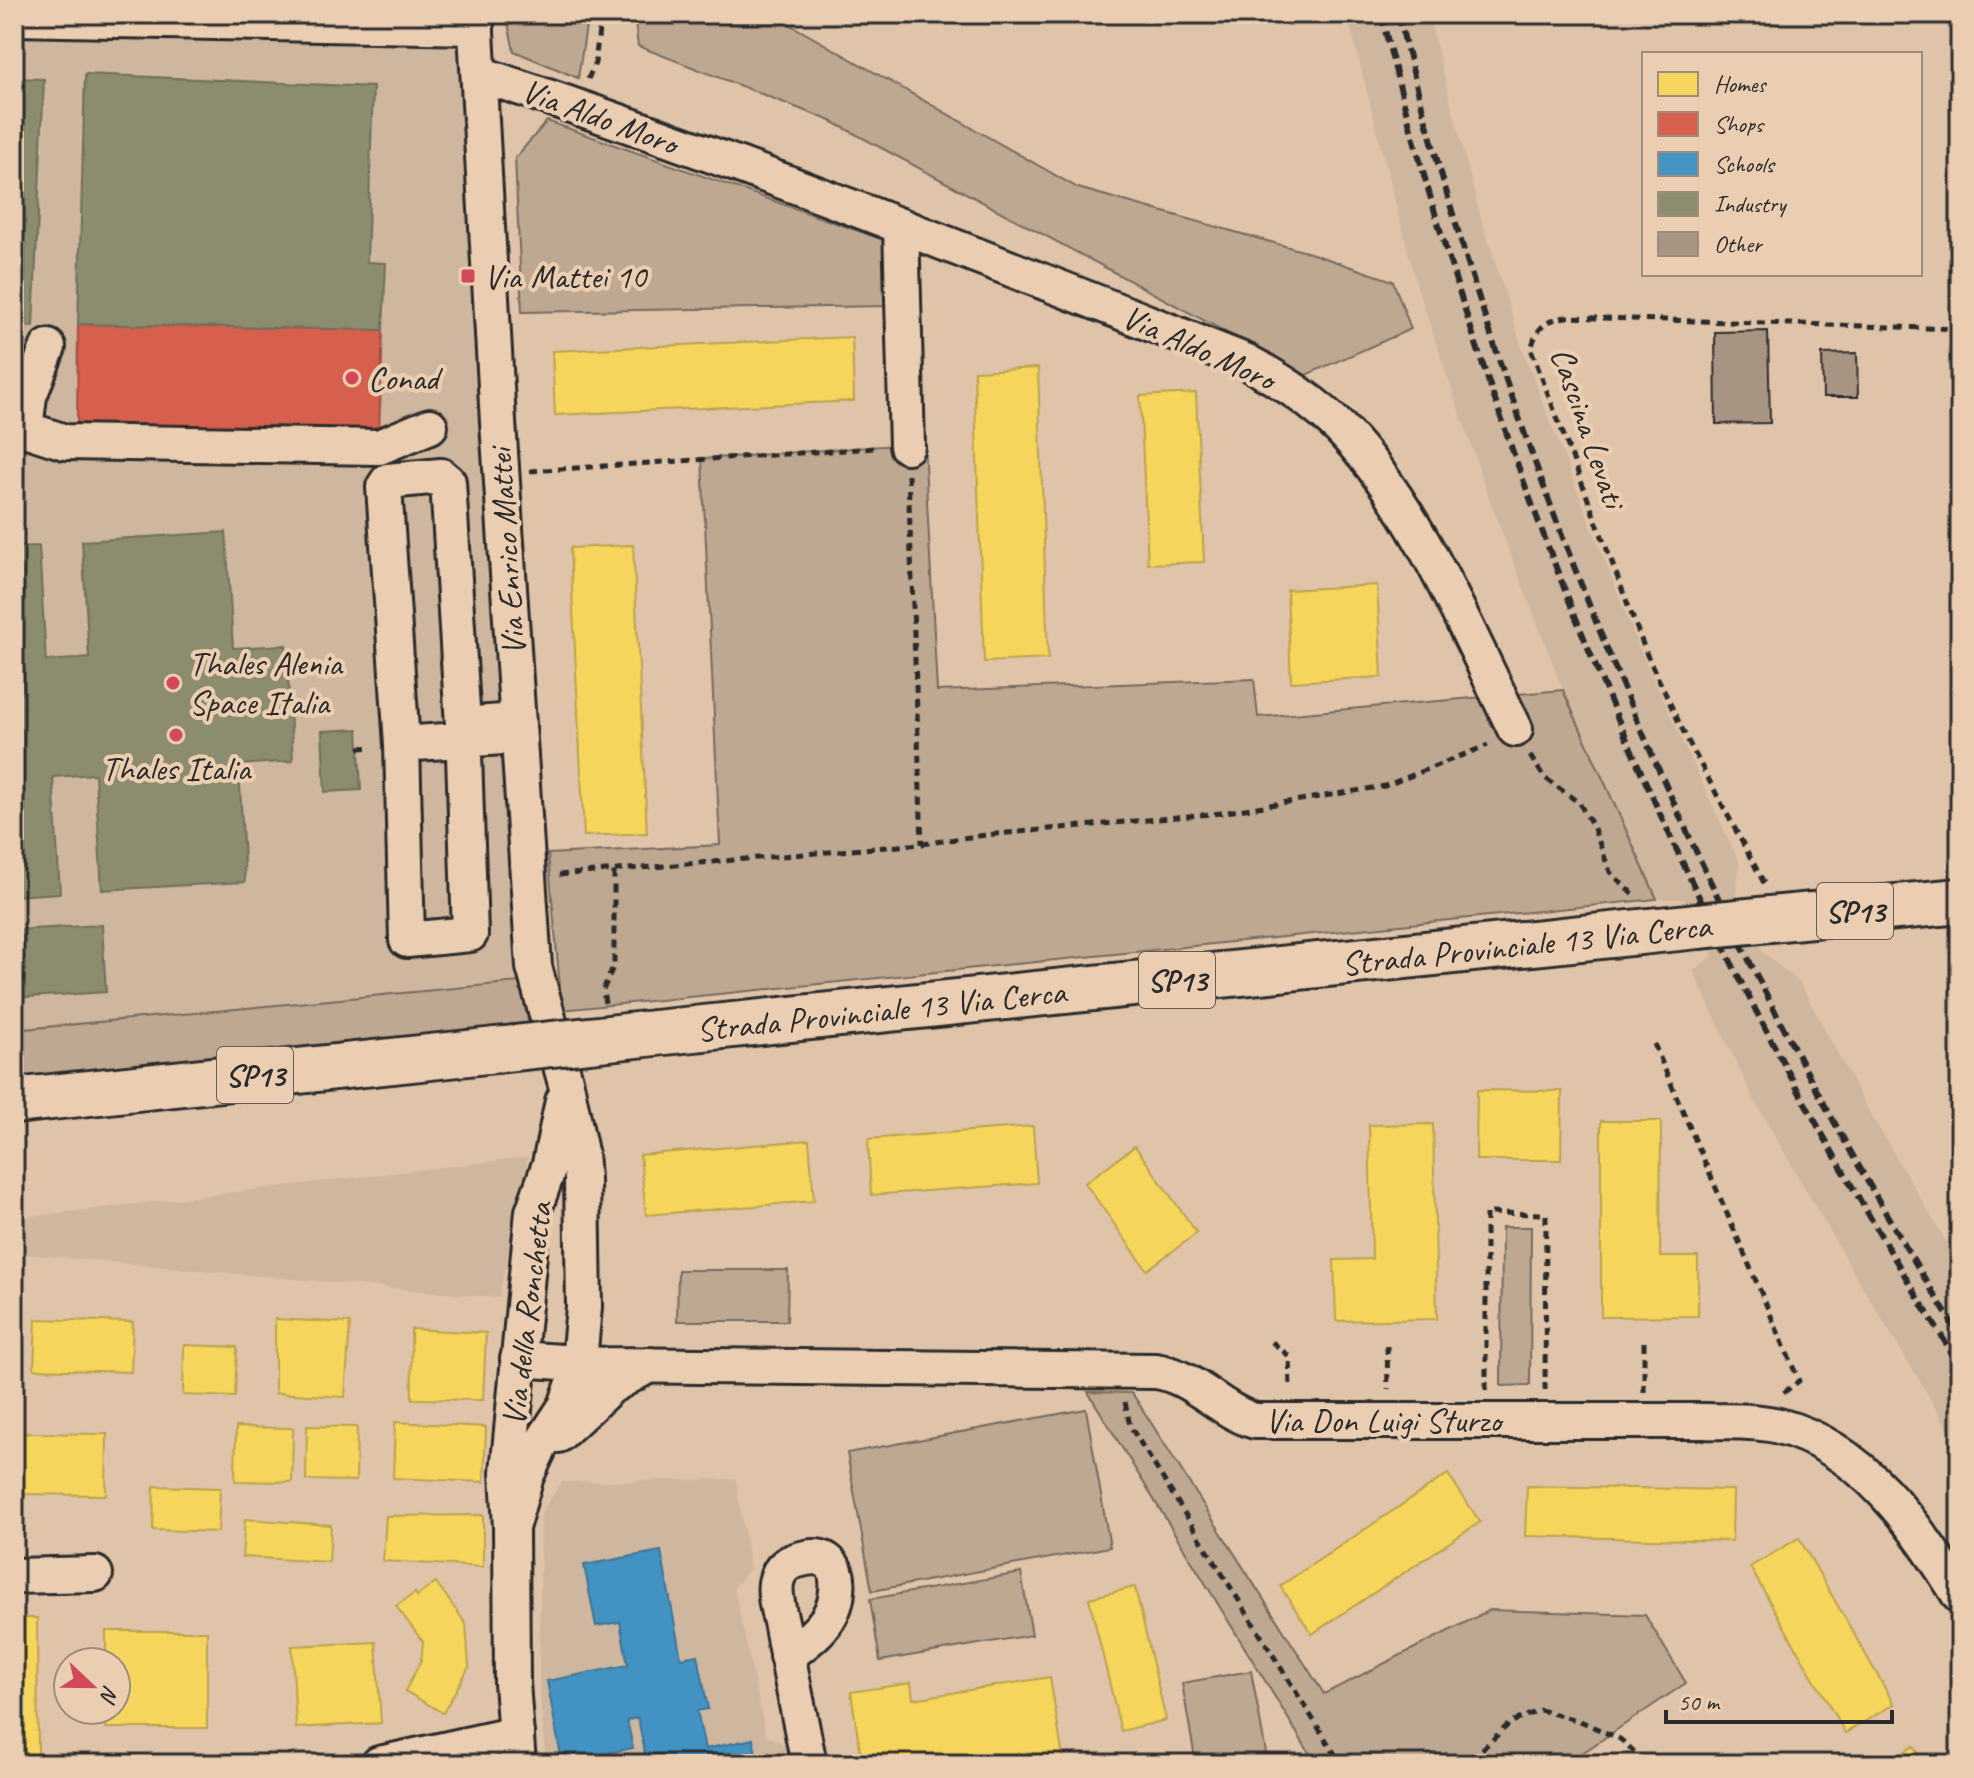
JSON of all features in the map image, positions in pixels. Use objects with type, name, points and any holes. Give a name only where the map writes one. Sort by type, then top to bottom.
[{"type":"main road","name":"SP13","points":[[1757,904],[1960,901]]},
{"type":"main road","name":"Strada Provinciale 13 Via Cerca","points":[[14,1101],[1698,926],[1757,904]]},
{"type":"street","points":[[14,18],[476,21]]},
{"type":"street","name":"Via Enrico Mattei","points":[[476,21],[526,877],[535,975],[566,1084]]},
{"type":"street","name":"Via Aldo Moro","points":[[479,74],[557,99],[901,226],[1245,361],[1272,376],[1326,416],[1377,470],[1443,585],[1515,729]]},
{"type":"street","points":[[901,226],[907,446]]},
{"type":"street","points":[[48,347],[29,396],[25,429],[65,442],[379,447],[430,426]]},
{"type":"street","points":[[441,476],[448,482],[463,732],[471,933],[407,940],[402,744],[384,487],[388,481],[441,476]]},
{"type":"street","points":[[402,744],[463,732],[517,729]]},
{"type":"street","name":"Via della Ronchetta","points":[[517,1749],[512,1683],[511,1528],[507,1485],[533,1212],[550,1164],[566,1084]]},
{"type":"street","name":"Via della Ronchetta","points":[[511,1528],[519,1496],[537,1453],[566,1406],[579,1363],[584,1307],[582,1179],[580,1152],[566,1084]]},
{"type":"street","name":"Via Don Luigi Sturzo","points":[[518,1359],[649,1365],[1156,1371],[1178,1376],[1228,1409],[1255,1421],[1705,1421],[1775,1425],[1813,1439],[1857,1467],[1900,1507],[1960,1596]]},
{"type":"street","name":"Via Don Luigi Sturzo","points":[[537,1453],[611,1386],[649,1365]]},
{"type":"street","points":[[14,1576],[95,1574]]},
{"type":"street","points":[[787,1656],[809,1764]]},
{"type":"street","points":[[379,1764],[517,1749]]},
{"type":"path","points":[[557,99],[584,86],[595,63],[601,14]]},
{"type":"path","name":"Cascina Levati","points":[[1757,904],[1741,839],[1686,737],[1647,655],[1531,349],[1534,338],[1540,326],[1552,319],[1566,317],[1960,329]]},
{"type":"path","points":[[501,472],[907,446],[922,844]]},
{"type":"path","points":[[526,877],[922,844],[1221,813],[1385,786],[1486,747],[1515,729],[1538,771],[1579,803],[1590,820],[1610,872],[1626,886]]},
{"type":"path","points":[[614,870],[614,965]]},
{"type":"path","points":[[1654,1044],[1799,1381],[1782,1394]]},
{"type":"path","points":[[1486,1390],[1486,1213],[1546,1214],[1545,1390]]},
{"type":"path","points":[[1272,1342],[1289,1356],[1290,1390]]},
{"type":"path","points":[[1644,1342],[1644,1389]]},
{"type":"path","points":[[1387,1346],[1388,1390]]},
{"type":"path","points":[[1119,1369],[1130,1426],[1341,1764]]},
{"type":"path","points":[[1472,1759],[1510,1723],[1540,1710],[1580,1721],[1620,1739],[1648,1764]]},
{"type":"shaded area","points":[[506,14],[588,14],[578,78],[514,51]]},
{"type":"shaded area","points":[[634,14],[731,14],[789,24],[1078,188],[1310,253],[1393,281],[1411,329],[1306,375],[831,121],[638,46]]},
{"type":"shaded area","points":[[1347,14],[1428,14],[1479,211],[1525,357],[1640,650],[1740,864],[1736,893],[1763,952],[1800,983],[1868,1110],[1960,1265],[1960,1448],[1753,1098],[1693,971],[1713,956],[1684,899],[1657,899],[1563,690],[1490,501],[1418,290]]},
{"type":"shaded area","points":[[14,30],[458,37],[519,982],[14,1030]]},
{"type":"shaded area","points":[[547,121],[884,240],[887,306],[522,312],[515,158]]},
{"type":"shaded area","points":[[924,443],[937,691],[1254,679],[1258,717],[1563,690],[1657,899],[562,1010],[548,854],[720,845],[702,459]]},
{"type":"shaded area","points":[[519,982],[529,1024],[14,1082],[14,1030]]},
{"type":"shaded area","points":[[528,1157],[499,1298],[15,1253],[26,1217]]},
{"type":"shaded area","points":[[1502,1227],[1531,1227],[1530,1385],[1501,1386]]},
{"type":"shaded area","points":[[678,1270],[788,1270],[787,1321],[677,1321]]},
{"type":"shaded area","points":[[1088,1392],[1132,1393],[1324,1694],[1490,1610],[1645,1615],[1686,1683],[1566,1764],[1316,1764]]},
{"type":"shaded area","points":[[1086,1409],[1110,1547],[872,1591],[847,1453]]},
{"type":"shaded area","points":[[736,1479],[750,1569],[734,1588],[766,1735],[789,1747],[792,1764],[546,1764],[539,1682],[541,1512],[562,1482]]},
{"type":"shaded area","points":[[1021,1573],[1032,1635],[880,1661],[870,1599]]},
{"type":"shaded area","points":[[1251,1671],[1268,1764],[1196,1764],[1182,1683]]},
{"type":"building: Homes","points":[[852,337],[854,401],[555,415],[552,351]]},
{"type":"building: Homes","points":[[1038,368],[1048,659],[984,662],[974,371]]},
{"type":"building: Homes","points":[[1196,393],[1204,562],[1148,564],[1140,396]]},
{"type":"building: Homes","points":[[633,545],[647,833],[584,836],[570,548]]},
{"type":"building: Homes","points":[[1377,585],[1382,677],[1291,682],[1287,590]]},
{"type":"building: Homes","points":[[1477,1090],[1562,1091],[1561,1160],[1476,1160]]},
{"type":"building: Homes","points":[[1601,1121],[1661,1121],[1660,1257],[1698,1257],[1698,1316],[1601,1317]]},
{"type":"building: Homes","points":[[1433,1124],[1437,1319],[1336,1321],[1334,1260],[1372,1259],[1369,1125]]},
{"type":"building: Homes","points":[[1033,1126],[1037,1183],[871,1195],[868,1139]]},
{"type":"building: Homes","points":[[809,1140],[814,1201],[646,1215],[640,1155]]},
{"type":"building: Homes","points":[[1135,1146],[1197,1233],[1147,1270],[1085,1183]]},
{"type":"building: Homes","points":[[36,1319],[133,1322],[131,1372],[34,1369]]},
{"type":"building: Homes","points":[[275,1319],[350,1323],[345,1397],[275,1393]]},
{"type":"building: Homes","points":[[411,1329],[486,1333],[483,1400],[412,1399]]},
{"type":"building: Homes","points":[[184,1345],[237,1347],[235,1397],[183,1395]]},
{"type":"building: Homes","points":[[395,1422],[486,1427],[484,1482],[393,1478]]},
{"type":"building: Homes","points":[[307,1426],[357,1427],[356,1481],[306,1480]]},
{"type":"building: Homes","points":[[236,1427],[293,1428],[292,1482],[235,1481]]},
{"type":"building: Homes","points":[[14,1433],[107,1434],[106,1495],[14,1494]]},
{"type":"building: Homes","points":[[1448,1474],[1480,1522],[1312,1634],[1280,1586]]},
{"type":"building: Homes","points":[[154,1486],[220,1488],[218,1532],[153,1530]]},
{"type":"building: Homes","points":[[1527,1486],[1733,1490],[1732,1541],[1525,1536]]},
{"type":"building: Homes","points":[[483,1515],[483,1567],[383,1561],[386,1516]]},
{"type":"building: Homes","points":[[245,1519],[331,1525],[329,1562],[242,1557]]},
{"type":"building: Homes","points":[[1799,1538],[1894,1704],[1845,1733],[1750,1567]]},
{"type":"building: Homes","points":[[436,1582],[466,1624],[469,1667],[443,1713],[405,1691],[421,1661],[423,1642],[396,1606]]},
{"type":"building: Homes","points":[[1135,1587],[1166,1720],[1121,1731],[1089,1598]]},
{"type":"building: Homes","points":[[14,1618],[37,1618],[38,1764],[14,1764]]},
{"type":"building: Homes","points":[[106,1631],[207,1631],[207,1728],[106,1728],[132,1726],[132,1646],[106,1646]]},
{"type":"building: Homes","points":[[376,1642],[381,1723],[296,1728],[292,1646]]},
{"type":"building: Homes","points":[[1050,1677],[1063,1758],[1025,1764],[862,1764],[851,1692],[911,1683],[913,1699]]},
{"type":"building: Homes","points":[[1914,1746],[1925,1764],[1885,1764]]},
{"type":"building: Shops","points":[[78,324],[383,330],[379,432],[77,428]]},
{"type":"building: Schools","points":[[661,1551],[681,1658],[698,1655],[708,1709],[697,1711],[705,1749],[753,1739],[758,1764],[647,1764],[638,1718],[627,1720],[633,1748],[562,1762],[547,1681],[628,1665],[620,1622],[596,1626],[584,1565]]},
{"type":"building: Industry","points":[[85,74],[373,87],[367,262],[386,263],[383,330],[78,324]]},
{"type":"building: Industry","points":[[14,78],[44,79],[33,327],[14,326]]},
{"type":"building: Industry","points":[[226,532],[233,648],[286,645],[293,761],[239,765],[245,882],[102,890],[95,774],[53,777],[60,893],[14,896],[14,547],[39,546],[46,661],[89,658],[82,541]]},
{"type":"building: Industry","points":[[358,729],[361,790],[325,792],[322,731]]},
{"type":"building: Industry","points":[[102,925],[106,992],[14,998],[14,930]]},
{"type":"building: Other","points":[[1768,331],[1770,423],[1716,424],[1715,332]]},
{"type":"building: Other","points":[[1857,353],[1858,397],[1823,397],[1822,354]]},
{"type":"railway","points":[[1381,14],[1452,269],[1493,395],[1538,520],[1638,766],[1777,1051],[1853,1187],[1960,1366]]},
{"type":"railway","points":[[1398,14],[1445,188],[1499,360],[1560,530],[1627,697],[1701,862],[1781,1023],[1867,1181],[1960,1336]]},
{"type":"place","name":"Via Mattei 10","points":[[468,276]]},
{"type":"place","name":"Conad","points":[[352,378]]},
{"type":"place","name":"Thales Alenia Space Italia","points":[[173,683]]},
{"type":"place","name":"Thales Italia","points":[[176,735]]}]
